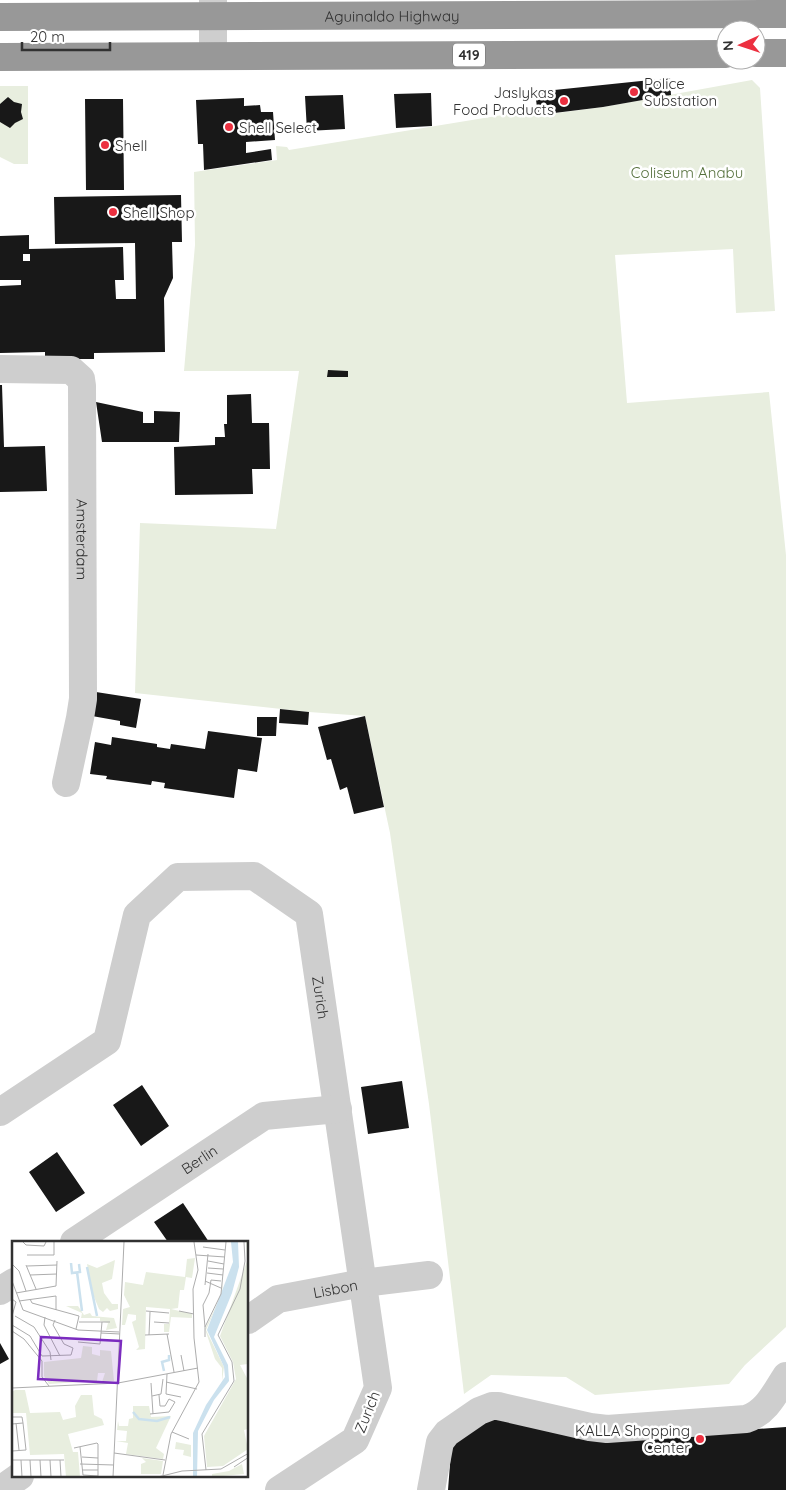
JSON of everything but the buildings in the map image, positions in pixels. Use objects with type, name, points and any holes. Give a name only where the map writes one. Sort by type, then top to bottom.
[{"type":"highway","name":"Aguinaldo Highway","points":[[0,16],[98,8],[786,14]]},
{"type":"highway","points":[[766,54],[786,53]]},
{"type":"highway","name":"419","points":[[0,57],[716,54]]},
{"type":"street","points":[[784,0],[786,7]]},
{"type":"street","points":[[213,8],[213,56]]},
{"type":"street","name":"Amsterdam","points":[[0,369],[71,370],[80,379],[82,386],[83,699],[66,782]]},
{"type":"street","name":"Zurich","points":[[0,1112],[107,1041],[137,915],[178,877],[254,876],[309,914],[378,1388],[355,1440],[279,1490]]},
{"type":"street","name":"Berlin","points":[[76,1241],[264,1116],[338,1109]]},
{"type":"street","name":"Lisbon","points":[[249,1319],[278,1299],[363,1283],[429,1275]]},
{"type":"street","points":[[0,1291],[12,1283]]},
{"type":"street","points":[[431,1490],[438,1448],[443,1437],[485,1408],[498,1406],[590,1427],[607,1429],[746,1420],[766,1408],[786,1376]]},
{"type":"street","points":[[0,1490],[17,1478]]},
{"type":"green space","name":"Coliseum Anabu","points":[[752,80],[760,88],[775,311],[736,313],[733,249],[615,255],[627,403],[769,392],[786,555],[786,1327],[745,1365],[729,1384],[595,1395],[566,1377],[491,1375],[464,1394],[429,1104],[390,833],[365,716],[309,712],[135,693],[140,523],[276,529],[299,371],[184,371],[195,245],[194,172],[277,160],[276,146],[287,147],[289,150],[533,110],[534,116],[603,107]]},
{"type":"green space","points":[[0,86],[28,86],[28,164],[14,164],[0,157]]},
{"type":"place","name":"Police Substation","points":[[634,92]]},
{"type":"place","name":"Jaslykas Food Products","points":[[564,101]]},
{"type":"place","name":"Shell Select","points":[[229,127]]},
{"type":"place","name":"Shell","points":[[105,145]]},
{"type":"place","name":"Shell Shop","points":[[113,212]]},
{"type":"place","name":"KALLA Shopping Center","points":[[700,1439]]}]
